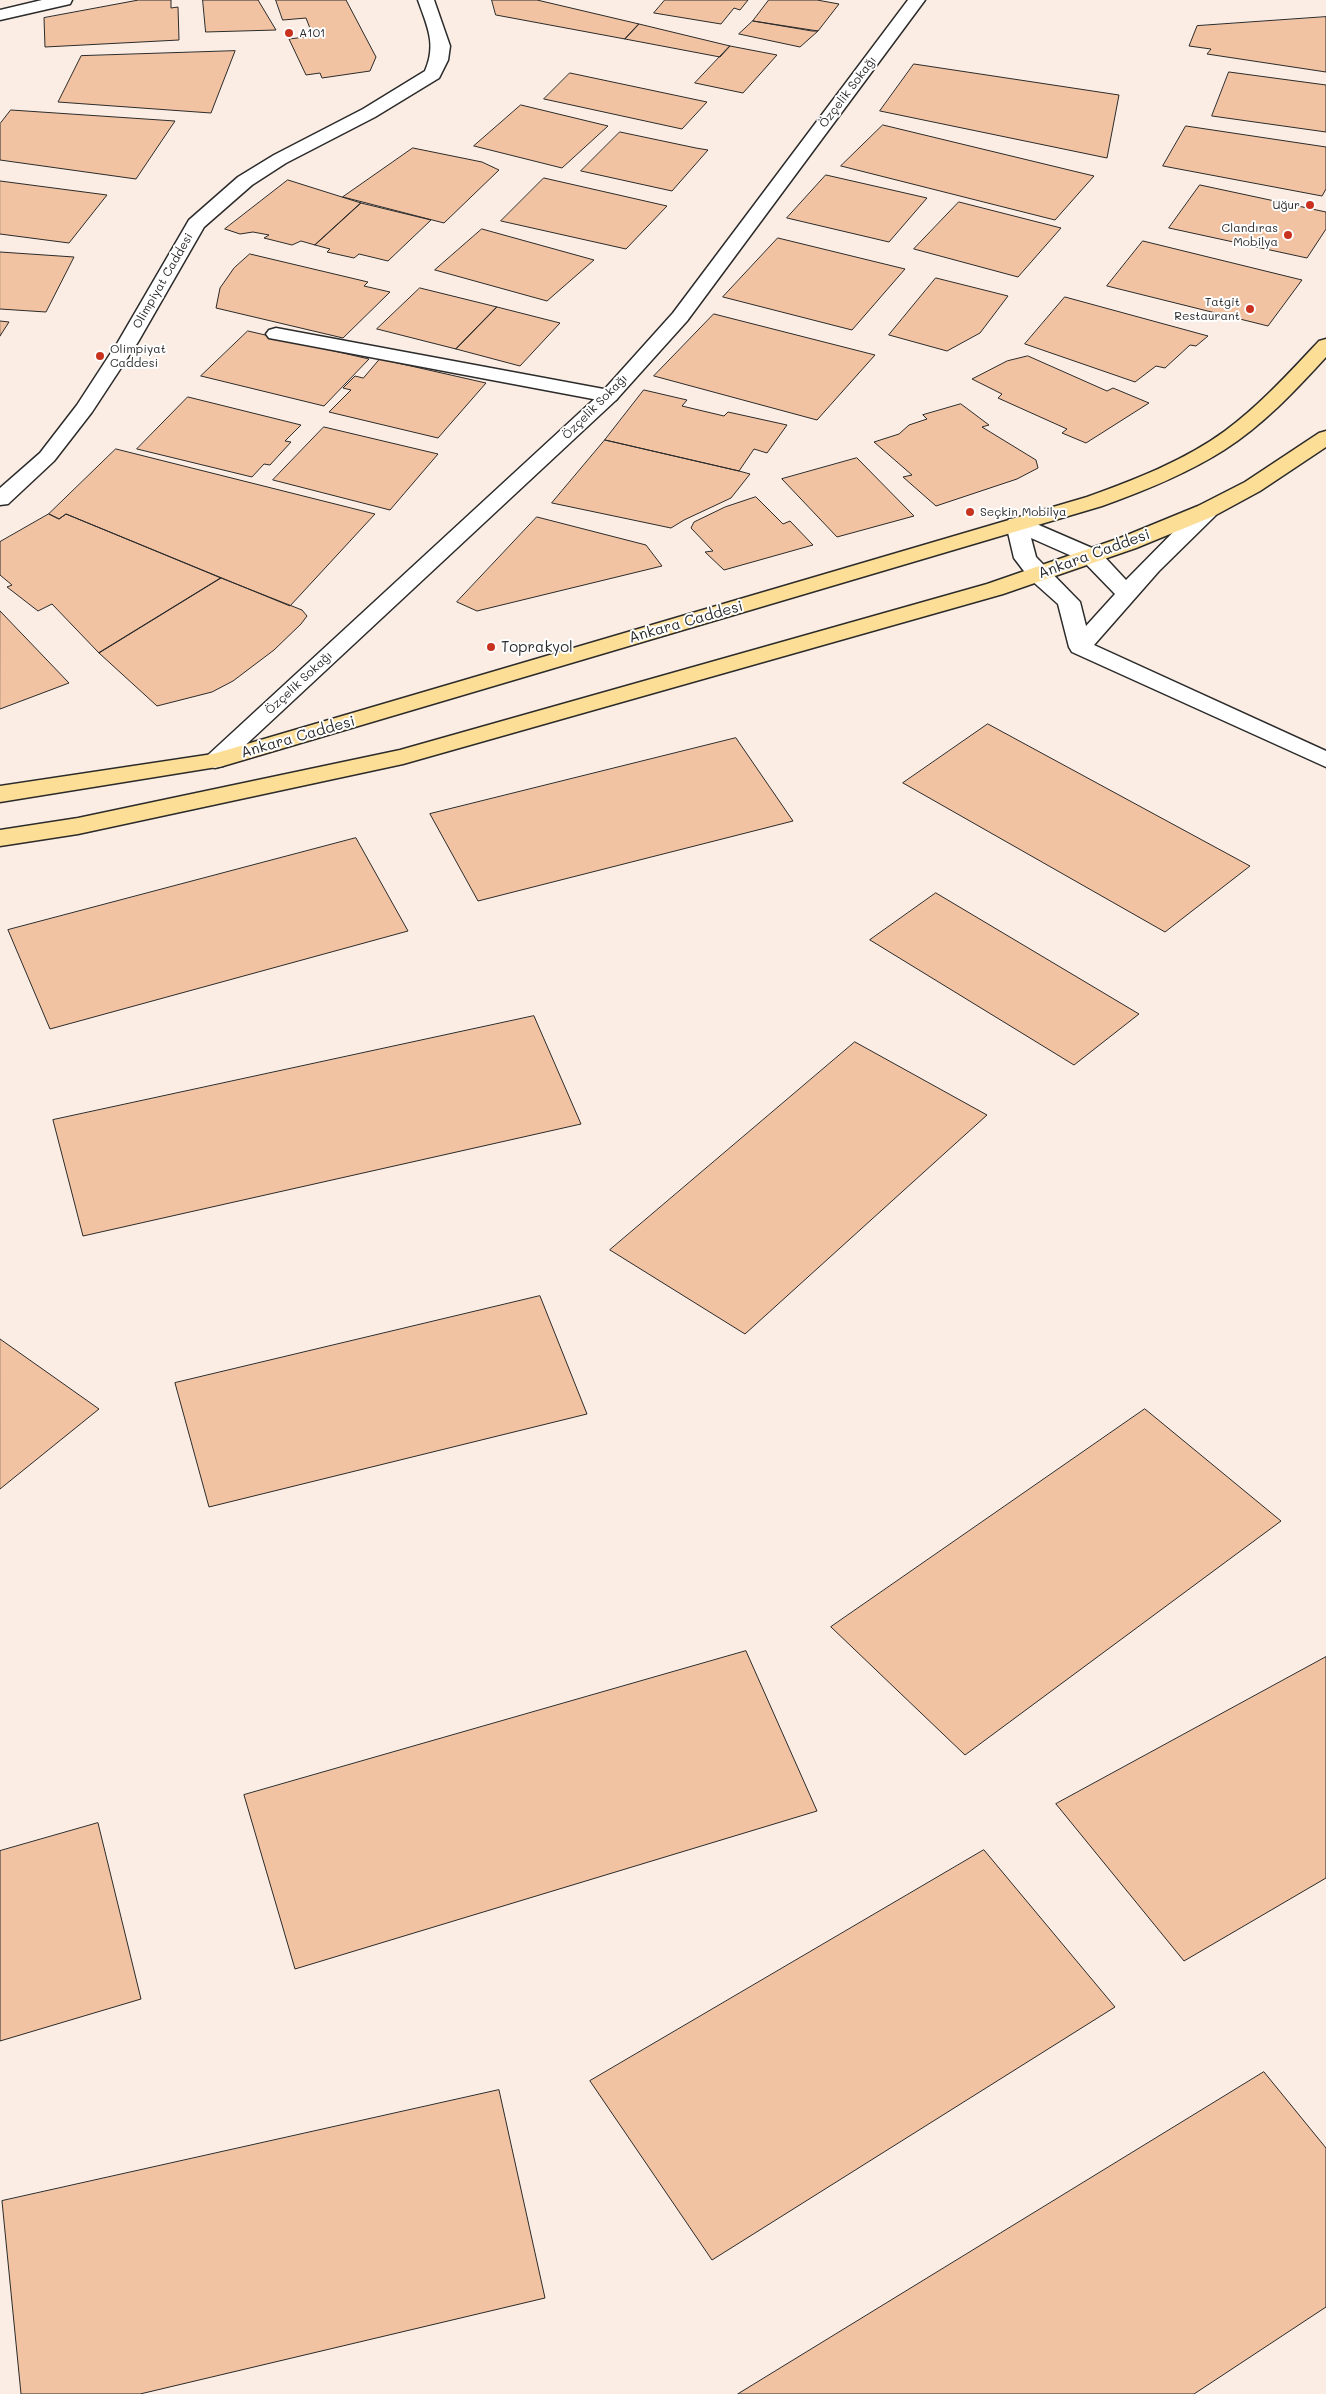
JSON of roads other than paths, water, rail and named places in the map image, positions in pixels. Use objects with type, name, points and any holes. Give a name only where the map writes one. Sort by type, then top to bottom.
[{"type":"main road","name":"Ankara Caddesi","points":[[0,794],[214,761],[1017,524],[1066,512],[1141,484],[1181,466],[1217,445],[1289,384],[1326,345]]},
{"type":"main road","name":"Ankara Caddesi","points":[[0,838],[78,826],[403,758],[1038,574],[1091,556],[1207,511],[1274,474],[1326,436]]},
{"type":"street","points":[[0,15],[64,0]]},
{"type":"street","name":"Olimpiyat Caddesi","points":[[0,499],[47,457],[85,408],[128,342],[196,224],[259,172],[369,113],[433,74],[440,60],[441,46],[426,0]]},
{"type":"street","name":"Özçelik Sokağı","points":[[214,761],[609,396],[680,317],[917,0]]},
{"type":"street","points":[[276,334],[609,396]]},
{"type":"street","points":[[1080,648],[1126,593],[1207,511]]},
{"type":"street","points":[[1017,524],[1091,556],[1126,593]]},
{"type":"street","points":[[1017,524],[1025,558],[1038,574],[1069,602],[1080,648]]},
{"type":"street","points":[[1080,648],[1326,760]]},
{"type":"place","name":"A101","points":[[289,33]]},
{"type":"place","name":"Uğur","points":[[1310,205]]},
{"type":"place","name":"Clandıras Mobilya","points":[[1288,235]]},
{"type":"place","name":"Tatgit Restaurant","points":[[1250,309]]},
{"type":"place","name":"Oli̇mpi̇yat Caddesi̇","points":[[100,356]]},
{"type":"place","name":"Seçkin Mobilya","points":[[970,512]]},
{"type":"place","name":"Toprakyol","points":[[491,647]]}]
